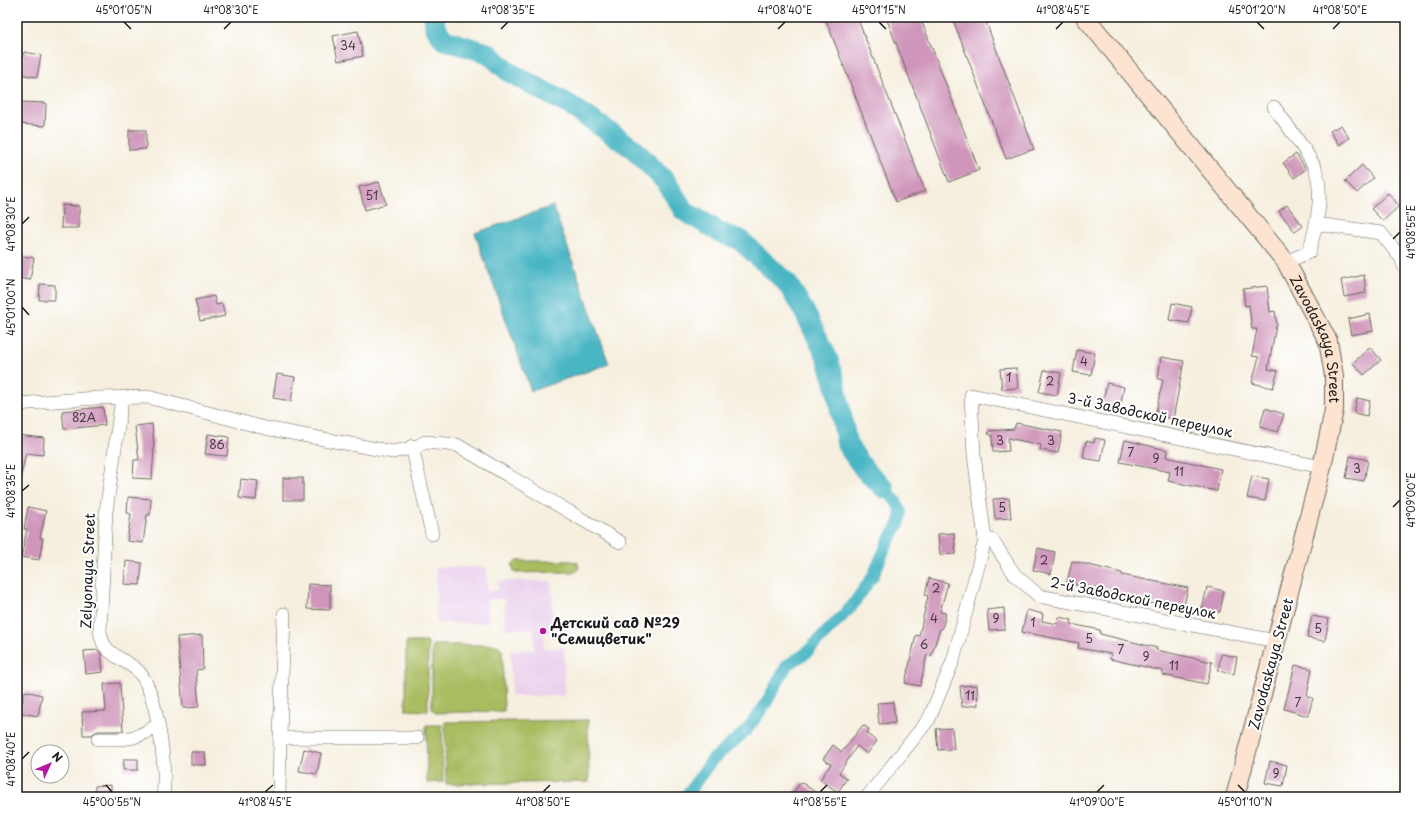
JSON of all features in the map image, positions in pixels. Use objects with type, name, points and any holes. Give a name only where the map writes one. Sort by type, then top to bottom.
[{"type":"main road","name":"Zavodaskaya Street","points":[[1085,17],[1286,262],[1328,341],[1334,376],[1334,410],[1322,467],[1235,797]]},
{"type":"street","points":[[1274,107],[1316,170],[1319,189],[1317,224],[1309,252],[1286,262]]},
{"type":"street","points":[[1317,224],[1381,232],[1401,258],[1405,268]]},
{"type":"street","name":"3-й Заводской переулок","points":[[985,540],[974,455],[971,395],[1322,467]]},
{"type":"street","points":[[17,404],[148,397],[265,428],[393,452],[412,446],[416,447],[425,442],[457,445],[620,542]]},
{"type":"street","name":"Zelyonaya Street","points":[[122,398],[106,512],[100,632],[105,646],[139,672],[148,690],[160,733],[165,787],[163,797]]},
{"type":"street","points":[[412,446],[432,534]]},
{"type":"street","points":[[867,797],[929,719],[953,661],[985,540]]},
{"type":"street","name":"2-й Заводской переулок","points":[[985,540],[992,540],[1015,575],[1039,596],[1277,641]]},
{"type":"street","points":[[279,797],[284,614]]},
{"type":"street","points":[[98,739],[135,738],[147,734],[158,724]]},
{"type":"street","points":[[280,738],[417,738]]},
{"type":"shaded area","name":"Детский сад №29 \"Семицветик\"","points":[[436,567],[487,567],[487,591],[498,590],[498,581],[552,581],[552,632],[544,633],[544,648],[564,648],[565,696],[511,696],[511,650],[534,650],[534,629],[505,629],[505,599],[487,599],[488,623],[436,623]]},
{"type":"green space","points":[[516,561],[572,561],[578,563],[579,569],[575,572],[516,573],[514,572],[512,564]]},
{"type":"green space","points":[[406,642],[428,642],[428,711],[406,710]]},
{"type":"green space","points":[[432,645],[498,645],[502,650],[504,711],[436,713],[432,709]]},
{"type":"green space","points":[[588,720],[589,782],[446,784],[445,722]]},
{"type":"green space","points":[[426,725],[442,725],[443,782],[427,783]]},
{"type":"water","points":[[553,206],[609,364],[531,391],[475,233]]},
{"type":"building","points":[[834,17],[857,17],[925,191],[896,202],[826,20]]},
{"type":"building","points":[[886,17],[920,17],[979,170],[949,182]]},
{"type":"building","points":[[952,17],[984,17],[1034,149],[1006,159]]},
{"type":"building","points":[[358,31],[363,56],[338,61],[333,36]]},
{"type":"building","points":[[24,52],[41,55],[37,77],[19,74]]},
{"type":"building","points":[[19,102],[46,103],[45,126],[18,124]]},
{"type":"building","points":[[1341,125],[1349,138],[1339,145],[1330,131]]},
{"type":"building","points":[[129,130],[146,130],[146,149],[129,150]]},
{"type":"building","points":[[1296,154],[1306,169],[1294,178],[1283,163]]},
{"type":"building","points":[[1362,165],[1373,178],[1357,193],[1345,181]]},
{"type":"building","points":[[379,182],[386,204],[365,210],[359,187]]},
{"type":"building","points":[[1388,193],[1399,206],[1383,221],[1371,209]]},
{"type":"building","points":[[62,205],[79,206],[79,228],[61,228]]},
{"type":"building","points":[[1287,205],[1303,226],[1295,232],[1279,211]]},
{"type":"building","points":[[17,255],[34,258],[30,280],[17,278]]},
{"type":"building","points":[[1364,275],[1366,293],[1344,297],[1341,280]]},
{"type":"building","points":[[40,284],[55,285],[55,300],[39,300]]},
{"type":"building","points":[[1267,286],[1270,312],[1275,311],[1277,326],[1268,369],[1278,371],[1273,388],[1252,383],[1259,357],[1252,356],[1257,329],[1252,329],[1249,305],[1245,306],[1243,289]]},
{"type":"building","points":[[214,296],[216,305],[222,304],[225,316],[200,321],[195,300]]},
{"type":"building","points":[[1172,303],[1192,307],[1189,323],[1169,320]]},
{"type":"building","points":[[1370,314],[1373,331],[1351,335],[1348,319]]},
{"type":"building","points":[[1370,347],[1381,360],[1364,375],[1353,363]]},
{"type":"building","points":[[1077,350],[1095,353],[1091,375],[1073,372]]},
{"type":"building","points":[[1161,357],[1184,361],[1173,419],[1155,416],[1163,380],[1158,379]]},
{"type":"building","points":[[1016,368],[1018,388],[1002,389],[1000,369]]},
{"type":"building","points":[[1044,370],[1061,373],[1057,395],[1039,392]]},
{"type":"building","points":[[277,374],[295,377],[291,401],[273,398]]},
{"type":"building","points":[[1107,383],[1124,387],[1120,408],[1102,405]]},
{"type":"building","points":[[1357,398],[1370,401],[1367,416],[1354,413]]},
{"type":"building","points":[[103,407],[105,425],[64,429],[62,411]]},
{"type":"building","points":[[1265,408],[1284,414],[1278,432],[1260,427]]},
{"type":"building","points":[[1016,423],[1062,432],[1058,453],[1040,450],[1041,445],[1008,438],[1009,451],[993,452],[992,435],[988,434],[989,431],[1014,429]]},
{"type":"building","points":[[152,424],[154,447],[152,479],[133,478],[134,460],[139,460],[135,426]]},
{"type":"building","points":[[208,434],[229,437],[227,456],[205,454]]},
{"type":"building","points":[[17,435],[44,438],[43,455],[26,453],[21,476],[17,476]]},
{"type":"building","points":[[1095,438],[1105,440],[1101,461],[1083,458],[1086,441],[1094,443]]},
{"type":"building","points":[[1125,440],[1167,450],[1166,457],[1221,469],[1217,491],[1168,481],[1170,472],[1120,462]]},
{"type":"building","points":[[1350,456],[1368,460],[1364,481],[1346,478]]},
{"type":"building","points":[[1252,476],[1269,479],[1265,501],[1247,498]]},
{"type":"building","points":[[283,478],[303,478],[303,500],[283,500]]},
{"type":"building","points":[[241,479],[258,481],[256,500],[239,498]]},
{"type":"building","points":[[128,497],[151,499],[150,515],[147,515],[143,543],[127,541],[131,514],[127,513]]},
{"type":"building","points":[[1009,498],[1011,518],[995,519],[993,499]]},
{"type":"building","points":[[28,507],[46,511],[40,538],[43,538],[39,560],[21,557],[27,529],[24,529]]},
{"type":"building","points":[[954,533],[956,554],[940,555],[938,534]]},
{"type":"building","points":[[1038,548],[1055,552],[1051,574],[1033,570]]},
{"type":"building","points":[[126,561],[142,563],[140,585],[124,584]]},
{"type":"building","points":[[1072,561],[1122,573],[1122,575],[1188,588],[1183,609],[1132,600],[1132,597],[1100,591],[1101,589],[1067,583]]},
{"type":"building","points":[[929,578],[948,583],[940,612],[946,613],[942,629],[940,629],[931,656],[927,654],[920,686],[905,683],[916,635],[919,636],[928,596],[925,595]]},
{"type":"building","points":[[308,584],[330,585],[330,610],[307,609]]},
{"type":"building","points":[[1207,587],[1224,591],[1220,612],[1202,609]]},
{"type":"building","points":[[1004,608],[1005,629],[989,630],[987,610]]},
{"type":"building","points":[[1027,610],[1043,614],[1042,621],[1058,624],[1059,617],[1072,620],[1071,624],[1100,630],[1100,634],[1157,648],[1156,650],[1212,662],[1207,684],[1163,675],[1163,671],[1110,659],[1111,654],[1078,648],[1079,643],[1022,632]]},
{"type":"building","points":[[1312,616],[1329,619],[1325,641],[1307,638]]},
{"type":"building","points":[[202,635],[203,669],[196,670],[199,707],[183,708],[177,637]]},
{"type":"building","points":[[98,650],[101,654],[103,672],[86,674],[84,651]]},
{"type":"building","points":[[1221,654],[1237,657],[1234,674],[1218,671]]},
{"type":"building","points":[[1295,665],[1312,669],[1307,696],[1313,698],[1308,716],[1284,709]]},
{"type":"building","points":[[120,683],[123,731],[98,731],[91,735],[83,735],[82,712],[106,711],[104,684]]},
{"type":"building","points":[[977,685],[978,705],[962,707],[960,686]]},
{"type":"building","points":[[25,691],[42,695],[38,716],[20,713]]},
{"type":"building","points":[[893,702],[895,723],[879,724],[877,703]]},
{"type":"building","points":[[863,725],[869,729],[867,733],[877,741],[867,754],[857,746],[839,773],[847,778],[838,792],[820,780],[831,764],[823,759],[833,745],[842,752]]},
{"type":"building","points":[[952,728],[954,749],[938,750],[936,729]]},
{"type":"building","points":[[304,749],[321,753],[317,774],[299,771]]},
{"type":"building","points":[[191,752],[205,752],[206,765],[191,765]]},
{"type":"building","points":[[124,759],[138,759],[138,770],[123,770]]},
{"type":"building","points":[[1270,761],[1287,765],[1283,786],[1265,783]]},
{"type":"building","points":[[801,782],[822,797],[790,797]]},
{"type":"building","points":[[111,785],[111,796],[95,797],[95,786]]},
{"type":"waterway","points":[[434,17],[435,27],[444,40],[488,53],[509,72],[571,106],[634,149],[666,182],[684,211],[725,235],[739,239],[787,283],[804,311],[827,357],[835,382],[847,445],[865,470],[884,488]]},
{"type":"waterway","points":[[685,797],[712,760],[746,731],[765,705],[787,665],[805,654],[852,606],[873,576],[887,544],[900,522],[901,511],[896,501],[884,488]]},
{"type":"place","name":"Детский сад №29 \"Семицветик\"","points":[[543,631]]}]
